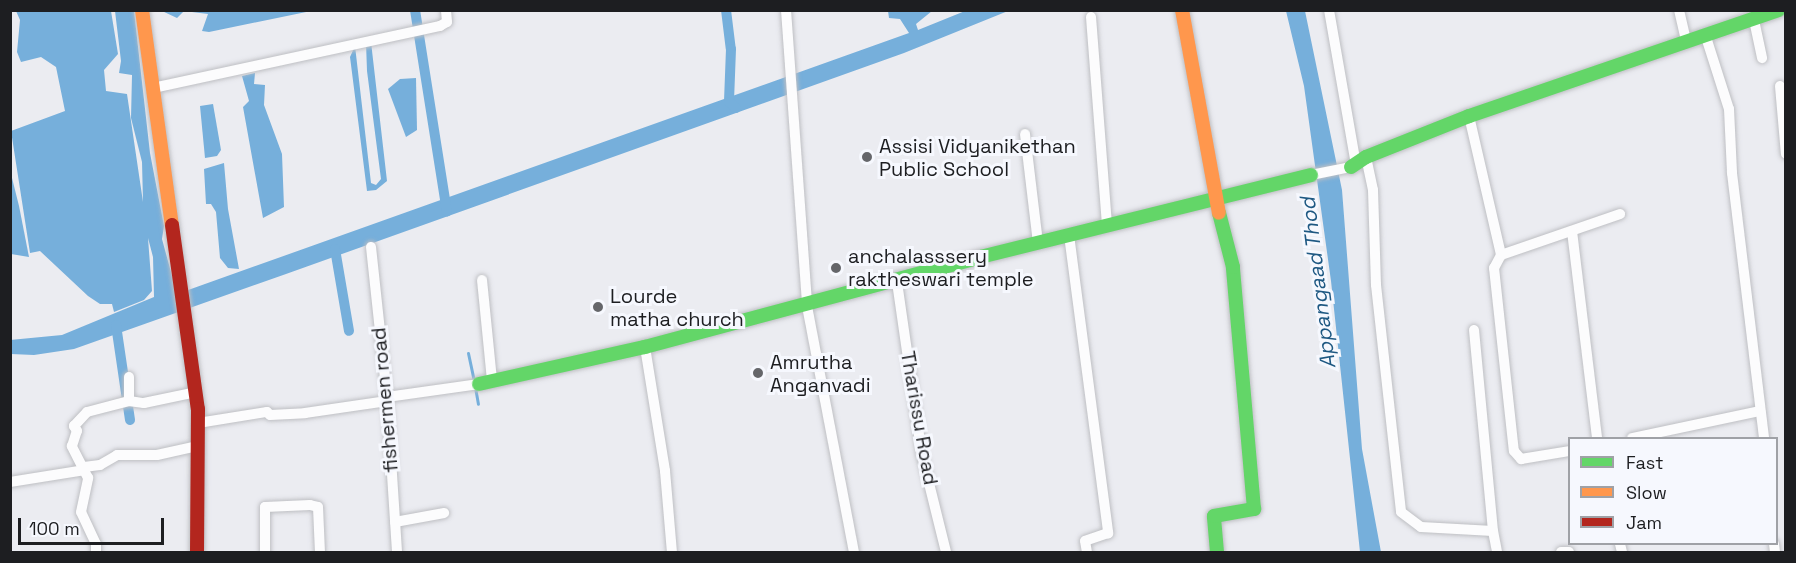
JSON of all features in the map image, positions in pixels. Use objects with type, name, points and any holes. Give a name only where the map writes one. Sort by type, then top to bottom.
[{"type":"street","points":[[142,10],[196,392],[198,423],[197,552]]},
{"type":"street","points":[[153,88],[216,77],[447,22],[446,10]]},
{"type":"street","points":[[786,10],[807,306],[854,552]]},
{"type":"street","points":[[1182,10],[1214,198],[1227,234],[1233,267],[1254,509],[1214,516],[1217,552]]},
{"type":"street","points":[[1329,10],[1358,163],[1373,190],[1376,285],[1401,512],[1421,527],[1493,531]]},
{"type":"street","points":[[1679,10],[1686,41]]},
{"type":"street","points":[[198,423],[267,412],[270,415],[305,413],[480,384],[645,348],[1107,225],[1358,163],[1469,116],[1778,10]]},
{"type":"street","points":[[1091,17],[1107,225]]},
{"type":"street","points":[[1754,20],[1762,58]]},
{"type":"street","points":[[1705,34],[1729,109],[1732,173],[1764,437]]},
{"type":"street","points":[[1780,86],[1785,154]]},
{"type":"street","points":[[1469,116],[1502,255]]},
{"type":"street","points":[[1025,134],[1038,243]]},
{"type":"street","points":[[1568,451],[1521,459],[1514,451],[1494,268],[1502,255],[1620,214]]},
{"type":"street","points":[[1572,231],[1597,437]]},
{"type":"street","points":[[1069,235],[1108,533],[1085,541],[1087,552]]},
{"type":"street","name":"fishermen road","points":[[371,248],[387,399],[397,552]]},
{"type":"street","points":[[480,384],[482,280]]},
{"type":"street","name":"Tharissu Road","points":[[897,282],[922,455],[946,552]]},
{"type":"street","points":[[1474,330],[1493,531],[1497,552]]},
{"type":"street","points":[[645,348],[665,471],[672,552]]},
{"type":"street","points":[[127,401],[129,376]]},
{"type":"street","points":[[96,552],[96,544],[81,512],[88,478],[72,446],[79,416],[127,401],[144,403],[196,392]]},
{"type":"street","points":[[1637,437],[1760,411]]},
{"type":"street","points":[[10,482],[100,465],[117,455],[157,455],[198,446]]},
{"type":"street","points":[[265,552],[265,507],[310,505],[318,507],[320,552]]},
{"type":"street","points":[[395,522],[444,513]]},
{"type":"street","points":[[1561,552],[1569,552]]},
{"type":"water","points":[[162,10],[311,11],[209,32],[202,31],[208,14],[184,11],[177,18]]},
{"type":"water","points":[[16,11],[111,11],[118,54],[104,70],[106,91],[127,94],[143,202],[142,162],[131,118],[132,75],[119,73],[121,61],[115,11],[134,11],[150,153],[164,226],[162,239],[177,294],[909,33],[900,19],[889,18],[888,11],[932,11],[916,24],[918,30],[965,11],[1008,11],[904,53],[74,349],[34,355],[11,354],[10,340],[62,335],[154,297],[153,257],[148,238],[152,291],[144,300],[114,312],[112,304],[100,304],[88,296],[40,251],[30,253],[11,131],[65,111],[56,67],[41,57],[21,62],[17,52],[20,20]]},
{"type":"water","points":[[1286,11],[1305,11],[1342,190],[1362,449],[1381,552],[1360,552],[1331,281],[1304,86]]},
{"type":"water","points":[[371,42],[387,181],[376,190],[367,191],[350,57],[355,46],[371,183],[376,185],[381,179],[367,71],[366,43]]},
{"type":"water","points":[[255,73],[254,84],[265,85],[264,105],[282,154],[284,207],[263,218],[243,107],[249,101],[242,76]]},
{"type":"water","points":[[416,78],[417,130],[406,137],[388,89],[400,79]]},
{"type":"water","points":[[213,104],[221,150],[217,156],[205,158],[200,106]]},
{"type":"water","points":[[224,163],[228,209],[239,269],[228,268],[220,258],[216,212],[211,204],[206,204],[204,169]]},
{"type":"water","points":[[11,174],[19,206],[29,257],[11,254]]},
{"type":"waterway","points":[[415,10],[447,211]]},
{"type":"waterway","points":[[726,10],[731,49],[729,102],[736,108]]},
{"type":"waterway","points":[[335,249],[349,331]]},
{"type":"waterway","points":[[116,325],[130,420]]},
{"type":"waterway","points":[[468,353],[474,381]]},
{"type":"waterway","points":[[475,387],[478,404]]},
{"type":"traffic: fast","points":[[1351,167],[1366,157],[1469,116],[1778,10]]},
{"type":"traffic: fast","points":[[479,384],[645,347],[980,257],[1311,175]]},
{"type":"traffic: fast","points":[[1217,552],[1214,516],[1254,509],[1233,267],[1219,213]]},
{"type":"traffic: slow","points":[[142,10],[172,225]]},
{"type":"traffic: slow","points":[[1182,10],[1219,213]]},
{"type":"traffic: jam","points":[[172,225],[198,409],[197,552]]},
{"type":"place","name":"Assisi Vidyanikethan Public School","points":[[867,157]]},
{"type":"place","name":"anchalasssery raktheswari temple","points":[[836,268]]},
{"type":"place","name":"Lourde matha church","points":[[598,307]]},
{"type":"place","name":"Amrutha Anganvadi","points":[[758,373]]},
{"type":"water label","name":"Appangaad Thod","points":[[1318,283]]}]
